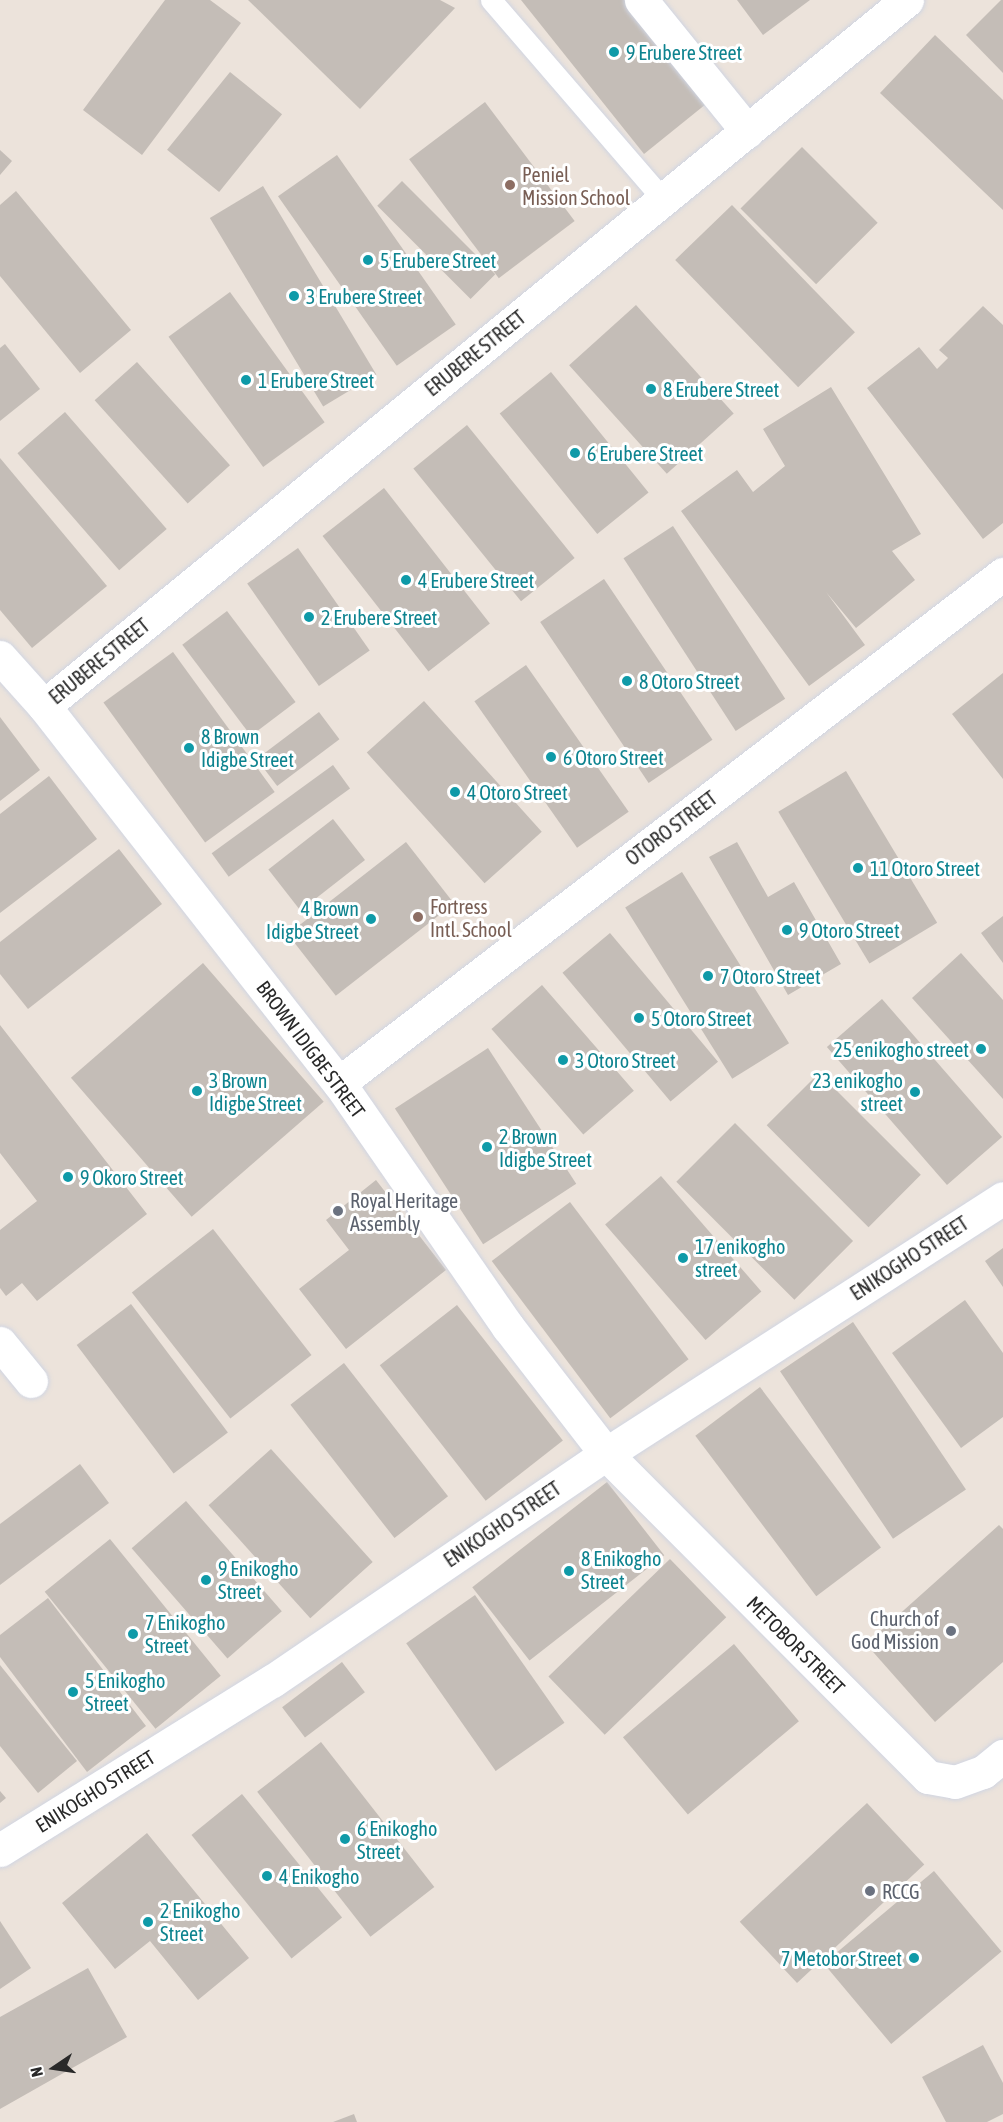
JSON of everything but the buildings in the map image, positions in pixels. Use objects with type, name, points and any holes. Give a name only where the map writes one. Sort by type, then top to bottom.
[{"type":"street","points":[[641,0],[747,131]]},
{"type":"street","name":"ERUBERE STREET","points":[[44,706],[907,0]]},
{"type":"street","name":"OTORO STREET","points":[[339,1083],[1003,574]]},
{"type":"street","name":"BROWN IDIGBE STREET","points":[[0,657],[44,706],[339,1083],[508,1327],[606,1454]]},
{"type":"street","name":"ENIKOGHO STREET","points":[[0,1850],[272,1681],[606,1454],[1003,1198]]},
{"type":"street","points":[[0,1343],[31,1381]]},
{"type":"street","name":"METOBOR STREET","points":[[606,1454],[928,1777],[955,1782],[983,1772],[1003,1755]]},
{"type":"lane","points":[[491,0],[663,200]]},
{"type":"place","name":"9 Erubere Street","points":[[614,52]]},
{"type":"place","name":"Peniel Mission School","points":[[510,185]]},
{"type":"place","name":"5 Erubere Street","points":[[368,260]]},
{"type":"place","name":"3 Erubere Street","points":[[294,296]]},
{"type":"place","name":"1 Erubere Street","points":[[246,380]]},
{"type":"place","name":"8 Erubere Street","points":[[651,389]]},
{"type":"place","name":"6 Erubere Street","points":[[575,453]]},
{"type":"place","name":"4 Erubere Street","points":[[406,580]]},
{"type":"place","name":"2 Erubere Street","points":[[309,617]]},
{"type":"place","name":"8 Otoro Street","points":[[627,681]]},
{"type":"place","name":"8 Brown Idigbe Street","points":[[189,748]]},
{"type":"place","name":"6 Otoro Street","points":[[551,757]]},
{"type":"place","name":"4 Otoro Street","points":[[455,792]]},
{"type":"place","name":"11 Otoro Street","points":[[858,868]]},
{"type":"place","name":"Fortress Intl. School","points":[[418,917]]},
{"type":"place","name":"4 Brown Idigbe Street","points":[[371,919]]},
{"type":"place","name":"9 Otoro Street","points":[[787,930]]},
{"type":"place","name":"7 Otoro Street","points":[[708,976]]},
{"type":"place","name":"5 Otoro Street","points":[[639,1018]]},
{"type":"place","name":"25 enikogho street","points":[[981,1049]]},
{"type":"place","name":"3 Otoro Street","points":[[563,1060]]},
{"type":"place","name":"3 Brown Idigbe Street","points":[[197,1091]]},
{"type":"place","name":"23 enikogho street","points":[[915,1092]]},
{"type":"place","name":"2 Brown Idigbe Street","points":[[487,1147]]},
{"type":"place","name":"9 Okoro Street","points":[[68,1177]]},
{"type":"place","name":"Royal Heritage Assembly","points":[[338,1211]]},
{"type":"place","name":"17 enikogho street","points":[[683,1258]]},
{"type":"place","name":"8 Enikogho Street","points":[[569,1571]]},
{"type":"place","name":"9 Enikogho Street","points":[[206,1580]]},
{"type":"place","name":"Church of God Mission","points":[[951,1631]]},
{"type":"place","name":"7 Enikogho Street","points":[[133,1634]]},
{"type":"place","name":"5 Enikogho Street","points":[[73,1692]]},
{"type":"place","name":"6 Enikogho Street","points":[[345,1839]]},
{"type":"place","name":"4 Enikogho","points":[[267,1876]]},
{"type":"place","name":"RCCG","points":[[870,1891]]},
{"type":"place","name":"2 Enikogho Street","points":[[148,1922]]},
{"type":"place","name":"7 Metobor Street","points":[[914,1958]]}]
